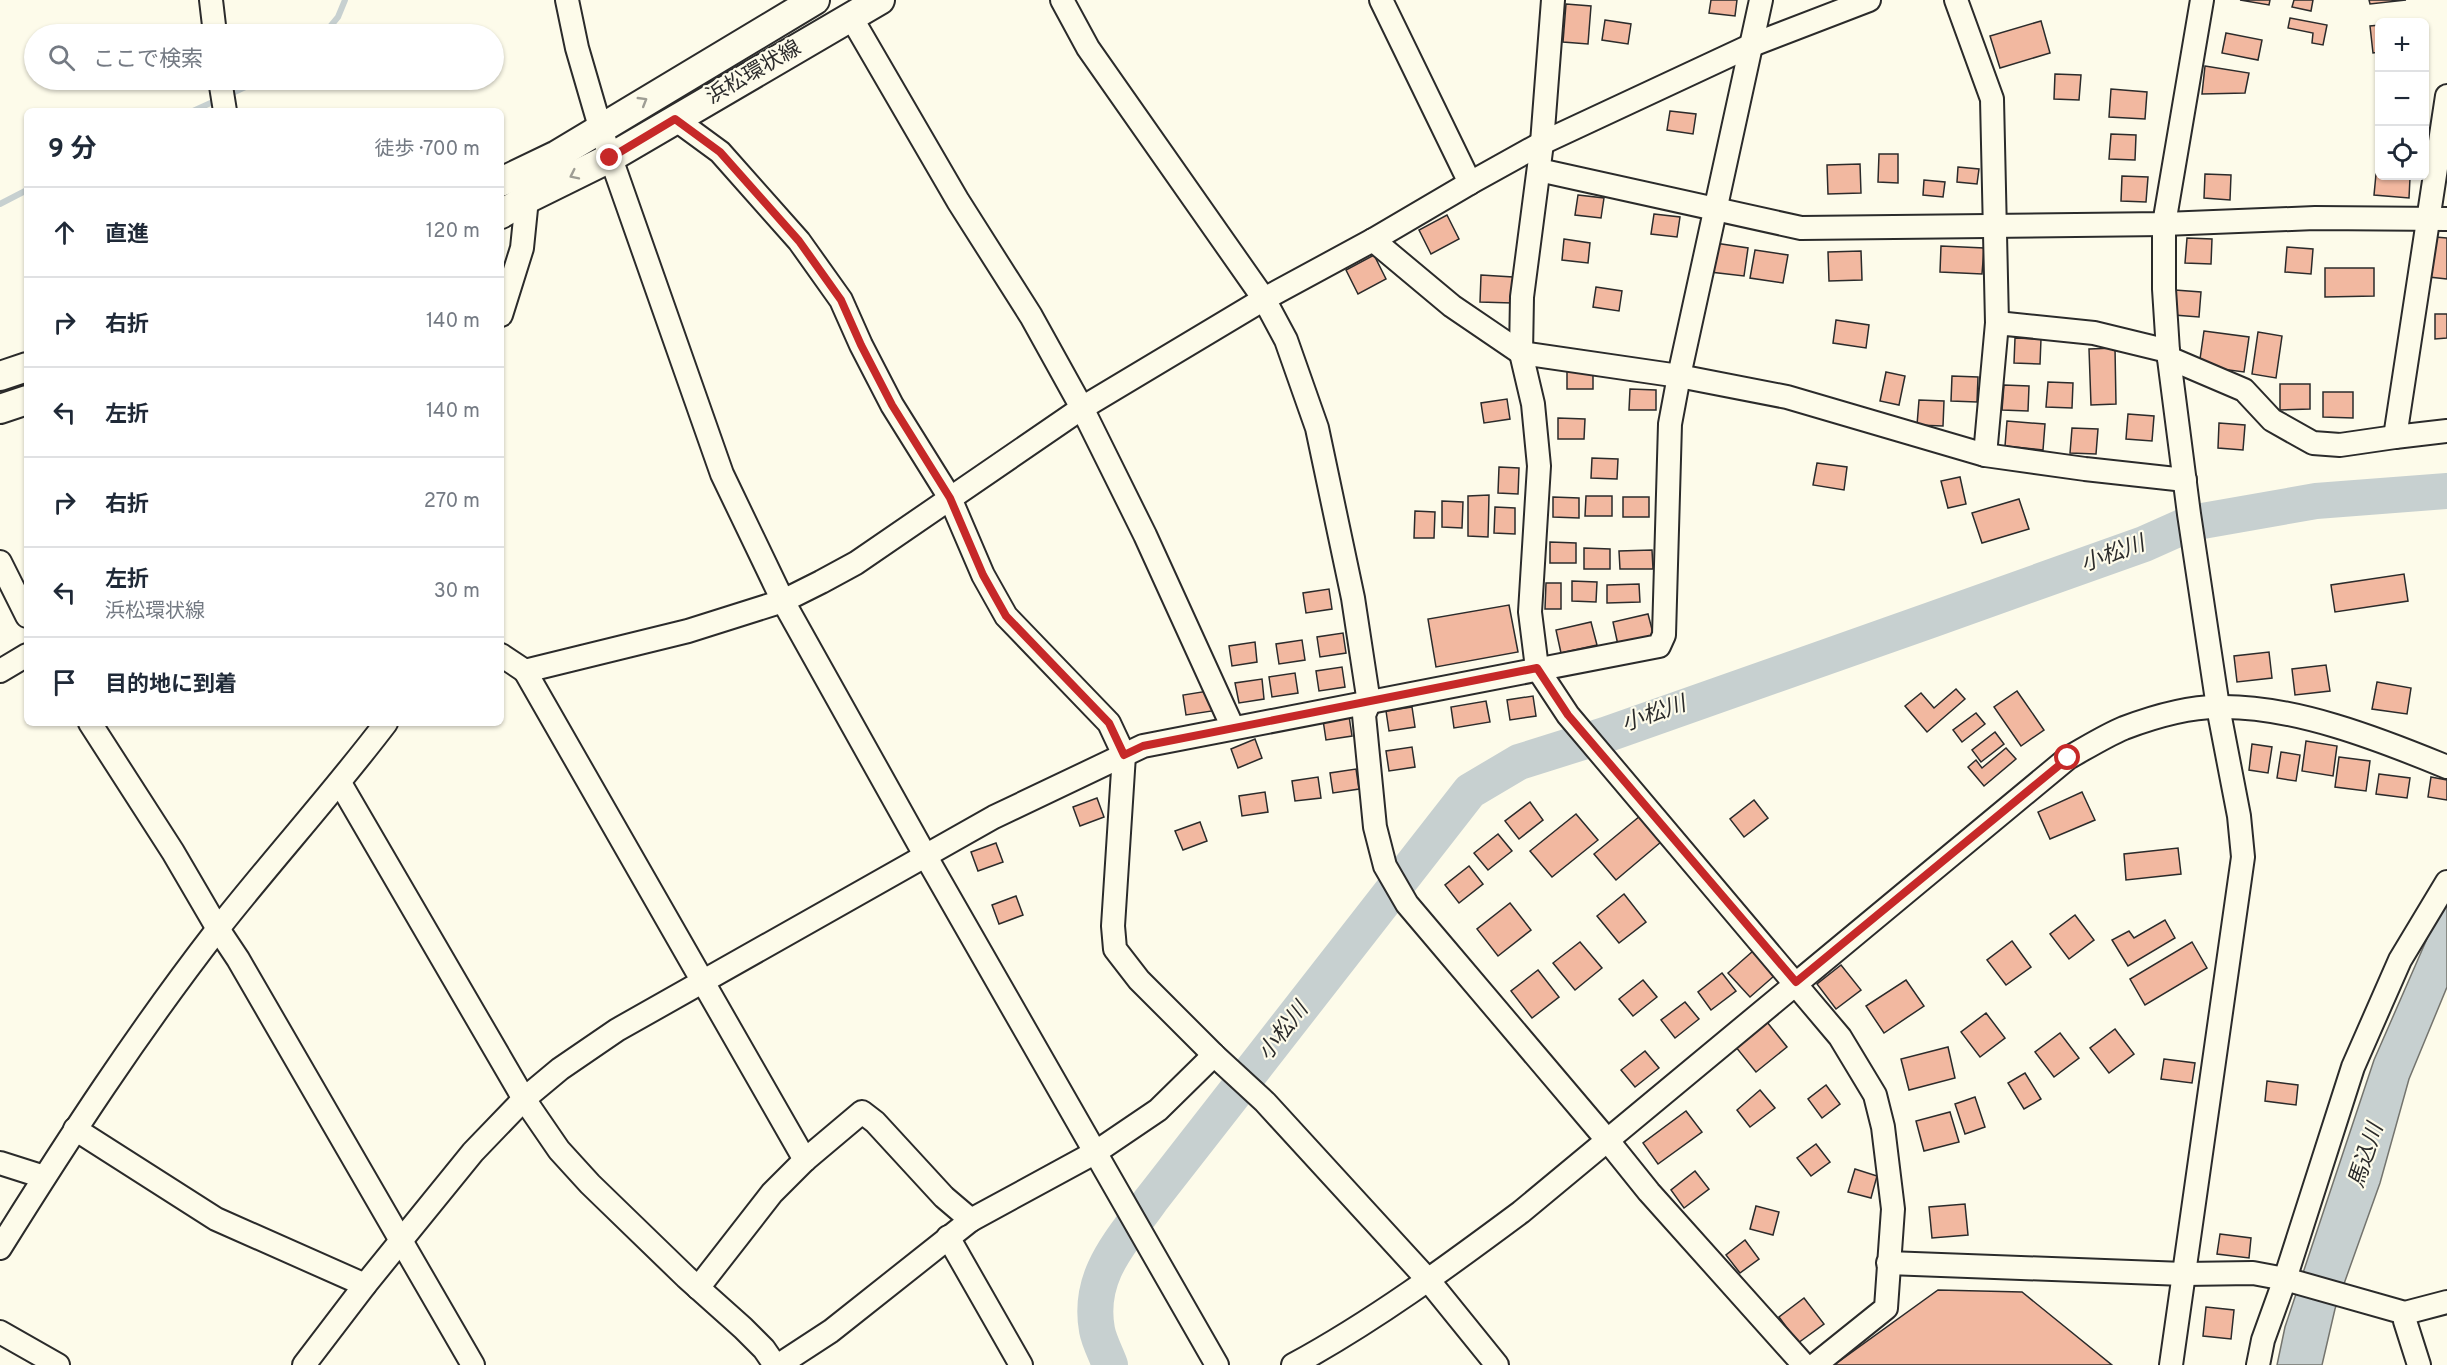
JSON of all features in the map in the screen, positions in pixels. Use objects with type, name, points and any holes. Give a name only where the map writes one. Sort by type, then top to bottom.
[{"type":"main road","name":"浜松環状線","points":[[504,181],[557,155],[600,127],[815,0]]},
{"type":"main road","name":"浜松環状線","points":[[504,212],[610,158],[880,0]]},
{"type":"main road","points":[[0,376],[24,368]]},
{"type":"main road","points":[[0,409],[24,401]]},
{"type":"street","points":[[210,0],[214,24]]},
{"type":"street","points":[[567,0],[577,48],[610,158],[722,474],[783,601],[925,855],[1217,1365]]},
{"type":"street","points":[[1062,0],[1088,48],[1264,299],[1286,340],[1317,428],[1353,598],[1369,703],[1364,715],[1375,827],[1385,866],[1407,904],[1649,1192],[1804,1365]]},
{"type":"street","points":[[1381,0],[1470,183]]},
{"type":"street","points":[[1553,0],[1542,143],[1522,297],[1521,353],[1533,404],[1539,466],[1530,612],[1537,668],[1568,715],[1796,982],[1840,1037],[1875,1095],[1889,1163],[1893,1209],[1886,1308],[1815,1365]]},
{"type":"street","points":[[304,1365],[365,1285],[473,1152],[524,1099],[560,1069],[617,1030],[994,816],[1143,746],[1659,646],[1664,635],[1671,424],[1714,209],[1761,0]]},
{"type":"street","points":[[525,671],[688,631],[783,601],[856,563],[1082,408],[1264,299],[1542,143],[1752,45],[1869,0]]},
{"type":"street","points":[[1956,0],[1992,99],[1997,323],[1985,455]]},
{"type":"street","points":[[2171,1365],[2243,857],[2239,816],[2218,707],[2189,514],[2168,354],[2164,224],[2202,0]]},
{"type":"street","points":[[851,17],[958,201],[1031,316],[1082,408],[1145,535],[1233,728]]},
{"type":"street","points":[[222,90],[225,108]]},
{"type":"street","points":[[2395,437],[2438,219],[2447,96]]},
{"type":"street","points":[[675,119],[720,152],[799,241],[841,300],[892,405],[950,498],[983,575],[1006,616],[1109,723],[1124,755],[1113,926],[1115,949],[1139,980],[1258,1095],[1429,1281],[1497,1365]]},
{"type":"street","points":[[1539,170],[1801,228],[2164,224],[2315,218],[2438,219]]},
{"type":"street","points":[[504,305],[522,248],[527,199]]},
{"type":"street","points":[[1372,240],[1452,306],[1521,353],[1679,376],[1787,397],[1985,455],[2185,480]]},
{"type":"street","points":[[1997,323],[2094,333],[2168,354],[2244,390],[2272,420],[2313,443],[2340,446],[2447,431]]},
{"type":"street","points":[[0,562],[24,610]]},
{"type":"street","points":[[0,671],[24,657]]},
{"type":"street","points":[[504,657],[525,671],[805,1160]]},
{"type":"street","points":[[1293,1365],[1337,1341],[1429,1281],[1521,1212],[2068,758],[2124,728],[2181,711],[2218,707],[2276,711],[2389,743],[2447,767]]},
{"type":"street","points":[[92,726],[238,959],[473,1365]]},
{"type":"street","points":[[0,1248],[130,1046],[218,929],[340,783],[384,726]]},
{"type":"street","points":[[340,783],[524,1099],[559,1150],[590,1184],[743,1328],[777,1365],[831,1331],[971,1220],[1096,1152],[1158,1110],[1221,1061]]},
{"type":"street","points":[[2258,1365],[2263,1340],[2287,1280],[2353,1067],[2400,960],[2447,882]]},
{"type":"street","points":[[698,1288],[772,1193],[805,1160],[862,1112],[944,1197],[971,1220]]},
{"type":"street","points":[[75,1130],[216,1219],[365,1285]]},
{"type":"street","points":[[0,1163],[44,1178]]},
{"type":"street","points":[[948,1237],[1021,1365]]},
{"type":"street","points":[[1888,1263],[2184,1274],[2253,1273],[2287,1280],[2405,1313],[2447,1302]]},
{"type":"street","points":[[2405,1313],[2405,1321],[2419,1365]]},
{"type":"street","points":[[0,1332],[58,1365]]},
{"type":"water","name":"馬込川","points":[[2447,893],[2447,987],[2409,1079],[2380,1183],[2335,1309],[2322,1365],[2277,1365],[2285,1327],[2374,1060]]},
{"type":"building","points":[[1711,0],[1737,0],[1735,16],[1709,13]]},
{"type":"building","points":[[2240,0],[2270,0],[2269,5]]},
{"type":"building","points":[[2294,0],[2313,0],[2311,11],[2292,7]]},
{"type":"building","points":[[2369,0],[2406,0],[2370,4]]},
{"type":"building","points":[[1566,4],[1591,6],[1588,44],[1563,42]]},
{"type":"building","points":[[2290,18],[2327,25],[2323,45],[2312,43],[2313,33],[2288,28]]},
{"type":"building","points":[[1605,20],[1631,24],[1628,44],[1602,40]]},
{"type":"building","points":[[2041,21],[2050,53],[2000,68],[1990,36]]},
{"type":"building","points":[[2370,26],[2375,26],[2375,53],[2373,53]]},
{"type":"building","points":[[2226,33],[2262,40],[2258,60],[2222,53]]},
{"type":"building","points":[[2205,66],[2249,73],[2245,93],[2202,94]]},
{"type":"building","points":[[2055,74],[2081,75],[2079,100],[2054,99]]},
{"type":"building","points":[[2111,89],[2147,92],[2145,119],[2109,117]]},
{"type":"building","points":[[1670,111],[1696,114],[1693,134],[1667,130]]},
{"type":"building","points":[[2111,134],[2136,135],[2135,160],[2109,159]]},
{"type":"building","points":[[1879,154],[1898,154],[1898,183],[1878,182]]},
{"type":"building","points":[[1860,164],[1861,193],[1828,194],[1827,165]]},
{"type":"building","points":[[1958,167],[1979,169],[1977,184],[1957,182]]},
{"type":"building","points":[[2205,174],[2231,175],[2230,200],[2204,198]]},
{"type":"building","points":[[2122,176],[2148,177],[2146,202],[2121,201]]},
{"type":"building","points":[[1924,180],[1945,182],[1943,197],[1923,195]]},
{"type":"building","points":[[2375,180],[2410,180],[2409,198],[2374,195]]},
{"type":"building","points":[[1578,195],[1604,198],[1601,218],[1575,215]]},
{"type":"building","points":[[1654,214],[1680,217],[1677,237],[1651,234]]},
{"type":"building","points":[[1447,215],[1459,239],[1431,254],[1419,230]]},
{"type":"building","points":[[2435,237],[2447,238],[2447,279],[2429,277]]},
{"type":"building","points":[[2187,238],[2212,239],[2211,264],[2185,263]]},
{"type":"building","points":[[1564,239],[1590,243],[1588,263],[1562,260]]},
{"type":"building","points":[[1715,243],[1748,248],[1744,276],[1710,272]]},
{"type":"building","points":[[1941,246],[1984,248],[1982,274],[1940,272]]},
{"type":"building","points":[[2287,247],[2313,249],[2311,274],[2285,272]]},
{"type":"building","points":[[1755,250],[1788,255],[1783,283],[1750,278]]},
{"type":"building","points":[[1861,251],[1862,280],[1829,281],[1828,252]]},
{"type":"building","points":[[1374,255],[1386,279],[1358,294],[1346,270]]},
{"type":"building","points":[[2325,268],[2374,268],[2374,296],[2325,297]]},
{"type":"building","points":[[1481,275],[1513,277],[1512,303],[1480,302]]},
{"type":"building","points":[[1596,287],[1622,291],[1619,311],[1593,307]]},
{"type":"building","points":[[2175,290],[2201,292],[2199,317],[2174,315]]},
{"type":"building","points":[[2435,314],[2447,314],[2447,338],[2435,339]]},
{"type":"building","points":[[1836,320],[1869,325],[1866,348],[1833,343]]},
{"type":"building","points":[[2204,331],[2249,337],[2244,372],[2199,366]]},
{"type":"building","points":[[2258,332],[2282,336],[2276,378],[2252,374]]},
{"type":"building","points":[[2015,338],[2041,339],[2040,364],[2014,363]]},
{"type":"building","points":[[2115,348],[2116,404],[2091,405],[2089,349]]},
{"type":"building","points":[[1567,368],[1593,369],[1593,389],[1567,389]]},
{"type":"building","points":[[1886,372],[1905,376],[1899,405],[1880,401]]},
{"type":"building","points":[[1952,376],[1978,377],[1977,402],[1951,401]]},
{"type":"building","points":[[2048,382],[2073,383],[2072,408],[2046,407]]},
{"type":"building","points":[[2280,384],[2310,384],[2310,409],[2280,410]]},
{"type":"building","points":[[2004,385],[2029,386],[2028,411],[2002,410]]},
{"type":"building","points":[[1630,389],[1656,390],[1656,410],[1629,410]]},
{"type":"building","points":[[2323,392],[2353,392],[2353,418],[2323,417]]},
{"type":"building","points":[[1507,399],[1510,419],[1484,423],[1481,403]]},
{"type":"building","points":[[1919,400],[1944,401],[1943,426],[1917,425]]},
{"type":"building","points":[[2128,414],[2154,416],[2152,441],[2126,439]]},
{"type":"building","points":[[1558,418],[1585,419],[1584,439],[1558,439]]},
{"type":"building","points":[[2007,421],[2045,424],[2043,450],[2005,446]]},
{"type":"building","points":[[2219,423],[2245,425],[2243,450],[2218,448]]},
{"type":"building","points":[[2072,428],[2098,429],[2096,454],[2070,453]]},
{"type":"building","points":[[1592,458],[1618,459],[1617,479],[1591,478]]},
{"type":"building","points":[[1817,463],[1847,467],[1844,490],[1813,485]]},
{"type":"building","points":[[1499,467],[1519,468],[1518,494],[1498,493]]},
{"type":"building","points":[[1960,477],[1966,504],[1948,508],[1941,481]]},
{"type":"building","points":[[1489,495],[1488,537],[1468,536],[1468,496]]},
{"type":"building","points":[[1586,496],[1612,496],[1612,516],[1585,516]]},
{"type":"building","points":[[1553,497],[1579,498],[1579,518],[1553,517]]},
{"type":"building","points":[[1623,497],[1649,497],[1649,517],[1623,517]]},
{"type":"building","points":[[2019,499],[2029,529],[1982,543],[1972,513]]},
{"type":"building","points":[[1442,501],[1463,502],[1462,528],[1442,527]]},
{"type":"building","points":[[1495,507],[1515,508],[1515,534],[1494,533]]},
{"type":"building","points":[[1415,511],[1435,512],[1434,538],[1414,538]]},
{"type":"building","points":[[1550,542],[1576,543],[1576,563],[1550,563]]},
{"type":"building","points":[[1584,548],[1610,549],[1610,569],[1584,569]]},
{"type":"building","points":[[1652,550],[1653,569],[1620,569],[1619,551]]},
{"type":"building","points":[[2404,574],[2408,601],[2335,612],[2331,585]]},
{"type":"building","points":[[1572,581],[1597,582],[1596,602],[1572,601]]},
{"type":"building","points":[[1546,583],[1561,583],[1561,609],[1545,609]]},
{"type":"building","points":[[1639,584],[1640,602],[1607,603],[1607,585]]},
{"type":"building","points":[[1329,589],[1332,609],[1306,613],[1303,593]]},
{"type":"building","points":[[1509,605],[1518,652],[1436,667],[1428,619]]},
{"type":"building","points":[[1648,614],[1654,637],[1618,645],[1613,622]]},
{"type":"building","points":[[1591,622],[1597,645],[1561,653],[1556,630]]},
{"type":"building","points":[[1343,633],[1346,653],[1320,657],[1317,637]]},
{"type":"building","points":[[1302,640],[1305,660],[1279,664],[1276,644]]},
{"type":"building","points":[[1255,642],[1257,662],[1232,666],[1229,646]]},
{"type":"building","points":[[2269,652],[2272,678],[2237,682],[2234,656]]},
{"type":"building","points":[[2326,665],[2330,691],[2295,695],[2292,669]]},
{"type":"building","points":[[1342,667],[1345,687],[1319,691],[1316,671]]},
{"type":"building","points":[[1295,673],[1298,693],[1272,697],[1269,677]]},
{"type":"building","points":[[1262,679],[1264,699],[1239,703],[1235,683]]},
{"type":"building","points":[[2377,682],[2411,688],[2407,714],[2372,709]]},
{"type":"building","points":[[1956,689],[1965,699],[1927,732],[1905,706],[1921,693],[1934,708]]},
{"type":"building","points":[[1208,691],[1212,711],[1186,715],[1183,695]]},
{"type":"building","points":[[2017,691],[2044,730],[2021,746],[1994,707]]},
{"type":"building","points":[[1533,696],[1536,716],[1510,720],[1507,700]]},
{"type":"building","points":[[1486,701],[1490,722],[1454,728],[1451,707]]},
{"type":"building","points":[[1412,707],[1415,727],[1389,731],[1386,711]]},
{"type":"building","points":[[1976,713],[1985,724],[1962,742],[1953,730]]},
{"type":"building","points":[[1349,716],[1352,736],[1326,740],[1323,720]]},
{"type":"building","points":[[1995,732],[2004,744],[1981,762],[1972,750]]},
{"type":"building","points":[[1255,739],[1262,758],[1238,768],[1231,749]]},
{"type":"building","points":[[2306,741],[2337,746],[2333,776],[2302,771]]},
{"type":"building","points":[[2252,744],[2272,747],[2268,773],[2249,770]]},
{"type":"building","points":[[1412,747],[1415,767],[1389,771],[1386,751]]},
{"type":"building","points":[[2006,748],[2016,759],[1984,786],[1968,767],[1976,760],[1982,768]]},
{"type":"building","points":[[2281,752],[2300,755],[2296,781],[2277,778]]},
{"type":"building","points":[[2339,757],[2370,761],[2366,791],[2335,787]]},
{"type":"building","points":[[1356,769],[1359,789],[1333,793],[1330,773]]},
{"type":"building","points":[[2379,774],[2410,778],[2407,798],[2376,794]]},
{"type":"building","points":[[1318,777],[1321,798],[1295,801],[1292,781]]},
{"type":"building","points":[[2431,777],[2447,780],[2447,800],[2428,797]]},
{"type":"building","points":[[1265,792],[1268,812],[1242,816],[1239,796]]},
{"type":"building","points":[[2082,792],[2095,820],[2050,839],[2038,812]]},
{"type":"building","points":[[1097,798],[1104,817],[1080,826],[1073,807]]},
{"type":"building","points":[[1754,800],[1768,818],[1744,837],[1730,819]]},
{"type":"building","points":[[1530,802],[1543,820],[1519,839],[1505,821]]},
{"type":"building","points":[[1576,814],[1598,840],[1552,877],[1530,851]]},
{"type":"building","points":[[1640,816],[1661,842],[1616,880],[1594,854]]},
{"type":"building","points":[[1200,822],[1207,841],[1183,850],[1175,831]]},
{"type":"building","points":[[1498,834],[1512,851],[1488,870],[1474,853]]},
{"type":"building","points":[[996,843],[1003,862],[978,871],[971,852]]},
{"type":"building","points":[[2178,848],[2181,874],[2126,880],[2124,854]]},
{"type":"building","points":[[1469,866],[1483,884],[1459,903],[1445,885]]},
{"type":"building","points":[[1624,894],[1646,922],[1619,943],[1597,916]]},
{"type":"building","points":[[1016,896],[1023,915],[999,924],[992,905]]},
{"type":"building","points":[[1510,903],[1531,930],[1498,956],[1477,929]]},
{"type":"building","points":[[2075,915],[2094,940],[2069,959],[2050,934]]},
{"type":"building","points":[[2165,920],[2175,938],[2128,966],[2112,940],[2129,931],[2134,938]]},
{"type":"building","points":[[2012,941],[2031,967],[2006,985],[1987,960]]},
{"type":"building","points":[[1580,942],[1602,968],[1575,990],[1553,963]]},
{"type":"building","points":[[2192,942],[2207,968],[2145,1005],[2130,979]]},
{"type":"building","points":[[1753,951],[1774,976],[1750,997],[1728,973]]},
{"type":"building","points":[[1841,965],[1861,990],[1836,1009],[1817,984]]},
{"type":"building","points":[[1538,970],[1559,997],[1532,1018],[1511,991]]},
{"type":"building","points":[[1722,973],[1736,991],[1711,1010],[1698,992]]},
{"type":"building","points":[[1643,980],[1657,997],[1633,1016],[1619,999]]},
{"type":"building","points":[[1906,980],[1924,1006],[1884,1033],[1866,1006]]},
{"type":"building","points":[[1685,1002],[1699,1019],[1675,1038],[1661,1020]]},
{"type":"building","points":[[1986,1013],[2005,1038],[1980,1057],[1961,1032]]},
{"type":"building","points":[[1767,1022],[1787,1047],[1756,1072],[1735,1046]]},
{"type":"building","points":[[2115,1029],[2134,1054],[2109,1073],[2090,1048]]},
{"type":"building","points":[[2060,1033],[2079,1058],[2054,1077],[2035,1052]]},
{"type":"building","points":[[1948,1047],[1955,1078],[1909,1090],[1901,1059]]},
{"type":"building","points":[[1645,1051],[1659,1068],[1635,1087],[1621,1070]]},
{"type":"building","points":[[2164,1059],[2195,1063],[2192,1083],[2161,1079]]},
{"type":"building","points":[[2025,1073],[2041,1099],[2024,1109],[2008,1083]]},
{"type":"building","points":[[2267,1081],[2298,1085],[2296,1105],[2265,1101]]},
{"type":"building","points":[[1826,1085],[1840,1104],[1822,1118],[1808,1099]]},
{"type":"building","points":[[1760,1090],[1775,1108],[1750,1127],[1737,1110]]},
{"type":"building","points":[[1975,1097],[1985,1127],[1965,1134],[1955,1104]]},
{"type":"building","points":[[1686,1111],[1702,1132],[1658,1164],[1643,1143]]},
{"type":"building","points":[[1950,1112],[1959,1142],[1924,1151],[1916,1121]]},
{"type":"building","points":[[1816,1144],[1830,1162],[1811,1176],[1797,1158]]},
{"type":"building","points":[[1855,1169],[1877,1176],[1871,1198],[1848,1192]]},
{"type":"building","points":[[1695,1171],[1709,1189],[1684,1208],[1671,1190]]},
{"type":"building","points":[[1965,1204],[1968,1235],[1932,1238],[1929,1207]]},
{"type":"building","points":[[1756,1206],[1779,1212],[1773,1235],[1750,1229]]},
{"type":"building","points":[[2220,1234],[2251,1238],[2249,1258],[2217,1254]]},
{"type":"building","points":[[1745,1240],[1759,1259],[1740,1273],[1726,1255]]},
{"type":"building","points":[[1938,1290],[2022,1292],[2112,1365],[1834,1365]]},
{"type":"building","points":[[1804,1298],[1824,1324],[1798,1343],[1779,1317]]},
{"type":"building","points":[[2206,1307],[2234,1310],[2231,1339],[2203,1336]]},
{"type":"waterway","points":[[332,24],[338,17],[345,0]]},
{"type":"waterway","points":[[200,108],[239,90]]},
{"type":"waterway","points":[[0,204],[24,192]]},
{"type":"waterway","name":"小松川","points":[[1110,1365],[1098,1334],[1095,1310],[1097,1292],[1109,1260],[1151,1200],[1470,791],[1519,762],[1605,735],[1931,620],[2144,544],[2191,523],[2316,501],[2447,491]]},
{"type":"route","points":[[610,158],[675,119],[720,152],[799,241],[841,300],[892,405],[950,498],[983,575],[1006,616],[1109,723],[1124,755],[1143,746],[1537,668],[1568,715],[1796,982],[2068,758]]}]
